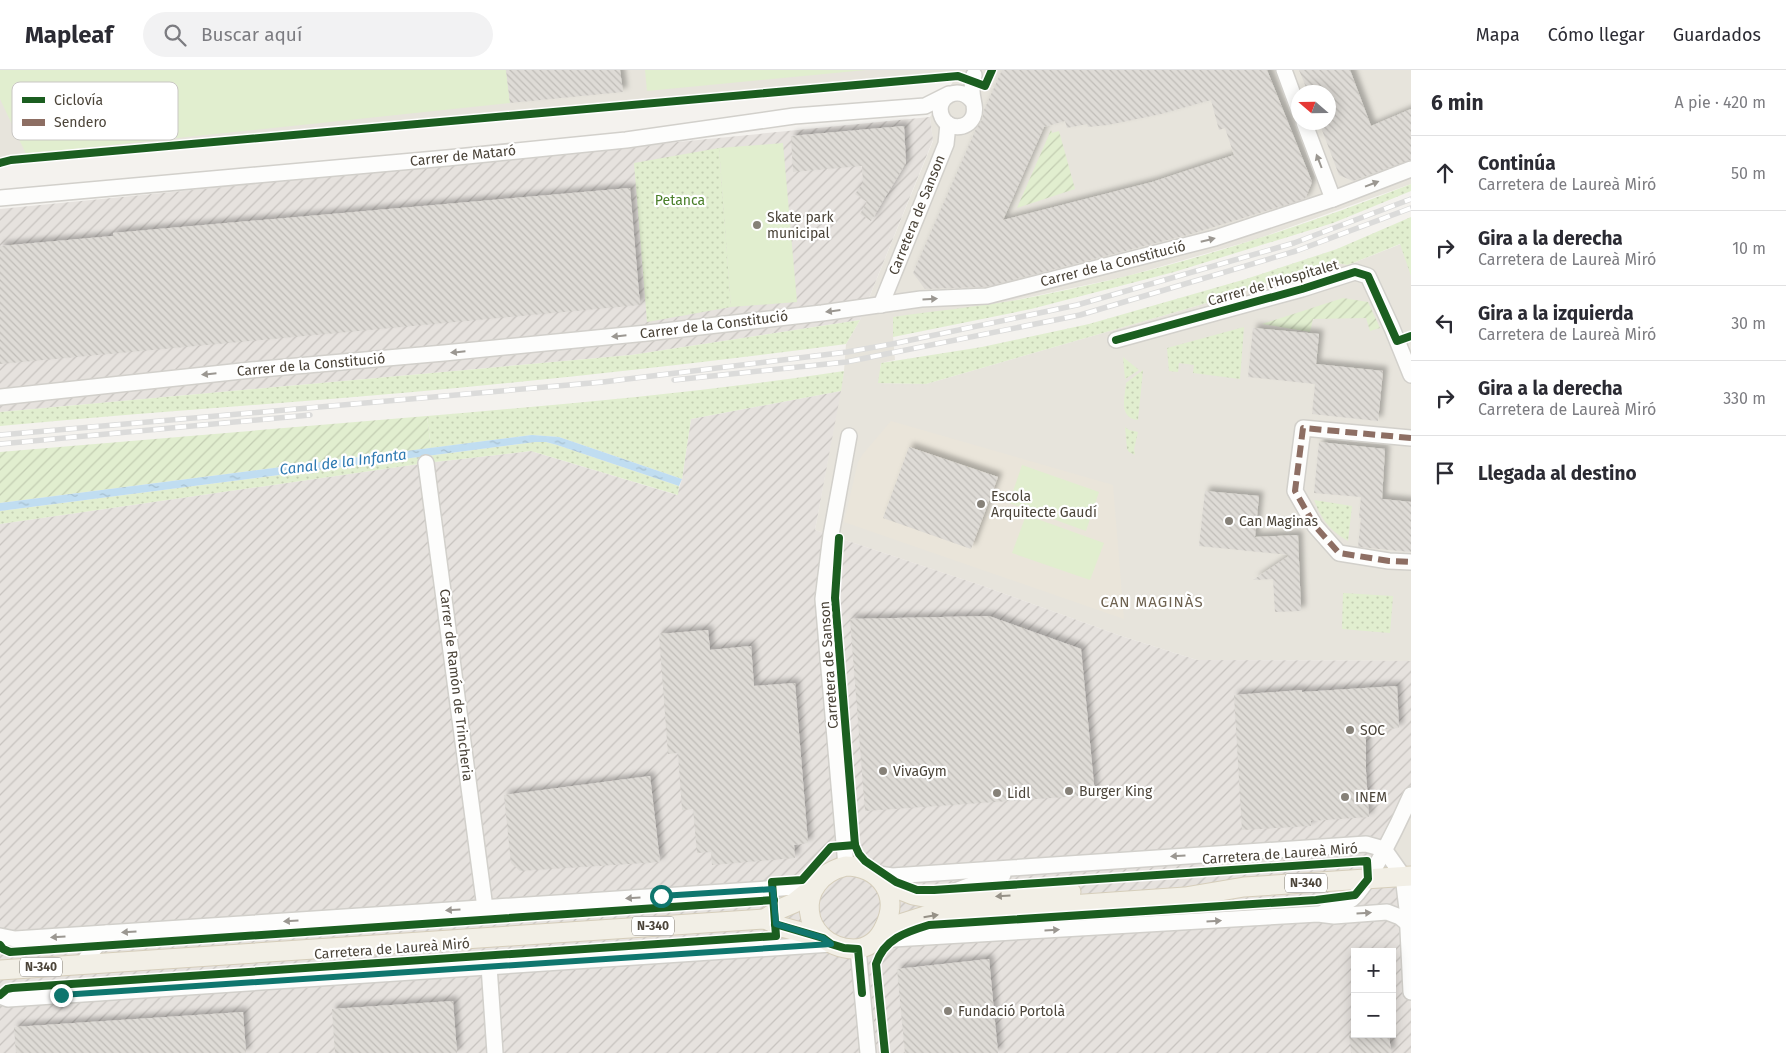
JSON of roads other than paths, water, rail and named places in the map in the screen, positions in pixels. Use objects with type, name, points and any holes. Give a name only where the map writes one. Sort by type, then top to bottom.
[{"type":"main road","name":"N-340","points":[[817,883],[827,873],[846,866],[860,868],[878,878]]},
{"type":"main road","name":"Carretera de Laureà Miró","points":[[880,935],[928,915],[1185,897],[1244,887],[1407,876]]},
{"type":"main road","name":"Carretera de Laureà Miró","points":[[878,878],[912,895],[934,899],[1186,884],[1244,887]]},
{"type":"main road","points":[[878,878],[890,898],[890,911],[880,935]]},
{"type":"main road","name":"Carretera de Laureà Miró","points":[[765,919],[780,909],[794,903],[817,883]]},
{"type":"main road","points":[[817,883],[809,904],[810,918],[816,929],[827,941]]},
{"type":"main road","name":"Carretera de Laureà Miró","points":[[0,970],[765,919],[782,927],[827,941]]},
{"type":"main road","name":"N-340","points":[[827,941],[844,948],[858,949],[867,946],[880,935]]},
{"type":"street","points":[[1284,70],[1291,89]]},
{"type":"street","points":[[925,106],[945,121],[961,127],[969,123],[975,111],[972,92],[975,73]]},
{"type":"street","name":"Carrer de Mataró","points":[[0,198],[447,158],[626,140],[794,116],[925,106],[962,87],[975,73]]},
{"type":"street","points":[[945,121],[941,105],[942,101],[951,93],[962,93],[973,102]]},
{"type":"street","name":"Carretera de Sanson","points":[[881,305],[946,144],[945,121]]},
{"type":"street","points":[[1307,130],[1333,199]]},
{"type":"street","name":"Carrer de la Constitució","points":[[0,397],[251,370],[647,333],[921,299],[987,296],[1215,238],[1333,199],[1411,170]]},
{"type":"street","name":"Carrer de l'Hospitalet","points":[[1116,340],[1302,289],[1355,272],[1368,276],[1404,339],[1411,375]]},
{"type":"street","points":[[1411,438],[1303,428],[1295,492],[1315,526],[1339,553],[1389,561],[1411,562]]},
{"type":"street","name":"Carretera de Sanson","points":[[846,866],[823,598],[830,535],[849,436]]},
{"type":"street","name":"Carrer de Ramón de Trincheria","points":[[426,463],[485,908]]},
{"type":"street","points":[[1318,914],[1340,906],[1353,898],[1368,878],[1411,795]]},
{"type":"street","name":"Carretera de Laureà Miró","points":[[878,878],[1366,844],[1384,849]]},
{"type":"street","points":[[1384,849],[1407,876],[1407,923],[1411,992]]},
{"type":"street","name":"Carretera de Laureà Miró","points":[[934,899],[977,884],[990,877],[1027,873],[1056,865]]},
{"type":"street","points":[[0,936],[15,940],[797,887],[817,883]]},
{"type":"street","points":[[880,935],[1318,914],[1334,916],[1387,912],[1400,917],[1407,923]]},
{"type":"street","points":[[81,965],[106,933]]},
{"type":"street","name":"Carretera de Laureà Miró","points":[[3,999],[827,941]]},
{"type":"street","points":[[858,949],[868,1053]]},
{"type":"street","points":[[489,966],[495,1053]]},
{"type":"water","name":"Canal de la Infanta","points":[[532,435],[559,437],[682,479],[679,486],[557,445],[535,442],[0,511],[0,503]]},
{"type":"railway","points":[[0,435],[603,382],[847,352],[1077,305],[1294,243],[1411,199]]},
{"type":"railway","points":[[674,380],[846,362],[1080,315],[1296,251],[1411,208]]},
{"type":"railway","points":[[0,444],[310,415]]},
{"type":"place","name":"Skate park municipal","points":[[757,225]]},
{"type":"place","name":"Escola Arquitecte Gaudí","points":[[981,504]]},
{"type":"place","name":"Can Maginas","points":[[1229,521]]},
{"type":"place","name":"SOC","points":[[1350,730]]},
{"type":"place","name":"VivaGym","points":[[883,771]]},
{"type":"place","name":"Burger King","points":[[1069,791]]},
{"type":"place","name":"Lidl","points":[[997,793]]},
{"type":"place","name":"INEM","points":[[1345,797]]},
{"type":"place","name":"Fundació Portolà","points":[[948,1011]]},
{"type":"district","name":"CAN MAGINÀS","points":[[1152,602]]},
{"type":"park label","name":"Petanca","points":[[680,200]]}]
